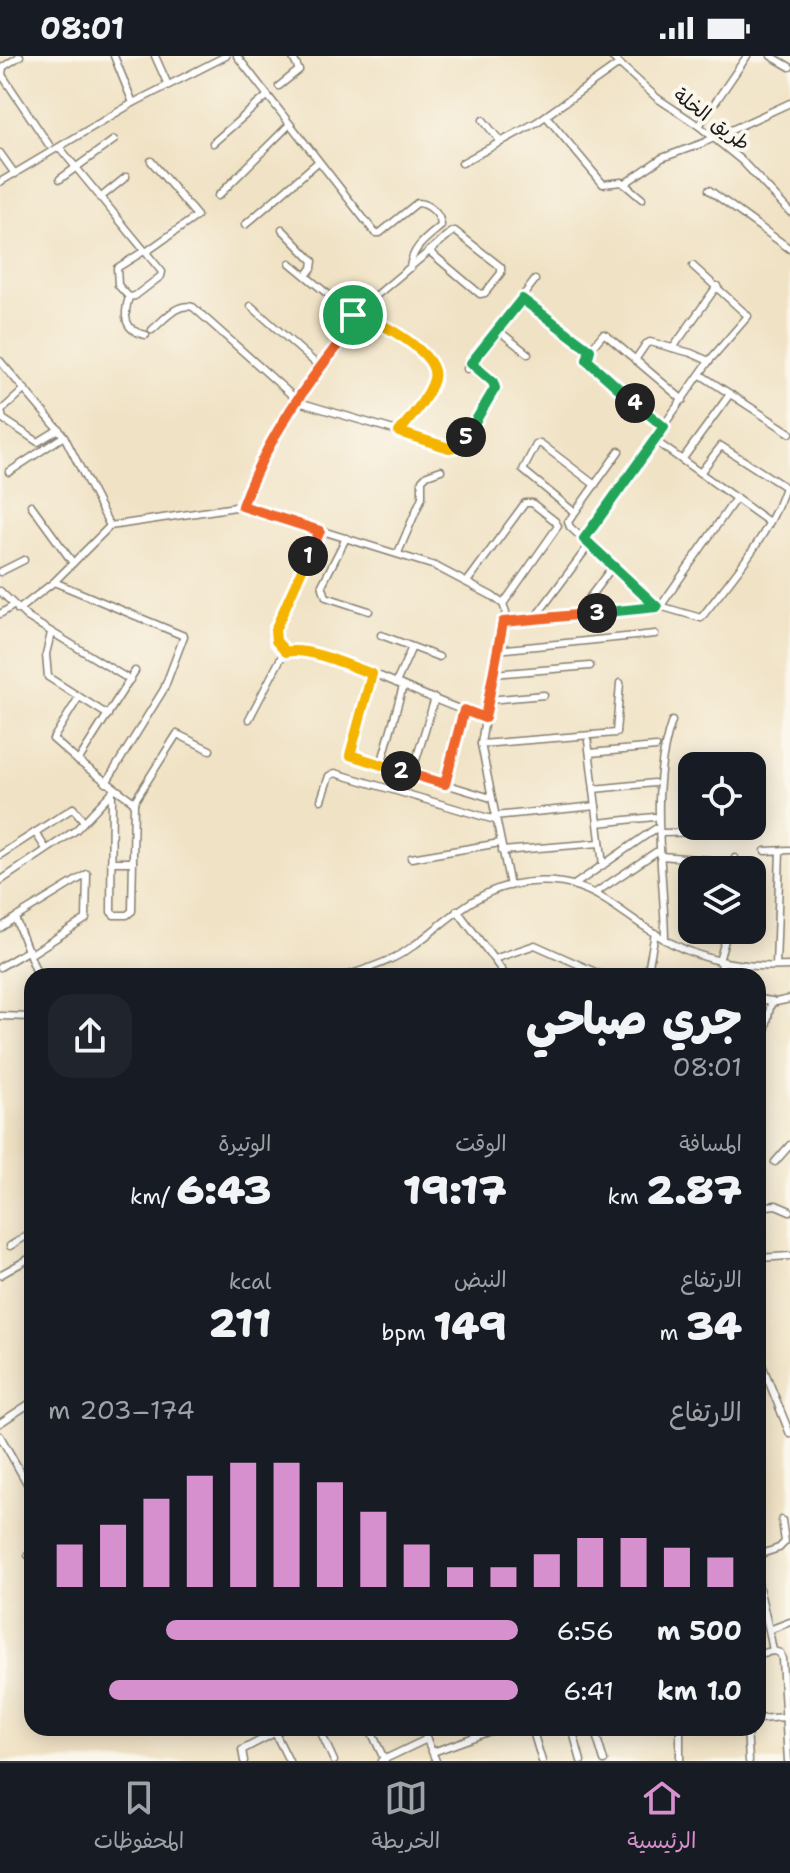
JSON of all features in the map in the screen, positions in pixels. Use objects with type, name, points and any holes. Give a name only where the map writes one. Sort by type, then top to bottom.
[{"type":"street","points":[[20,56],[3,67],[2,75],[49,145]]},
{"type":"street","points":[[114,56],[133,103]]},
{"type":"street","points":[[155,56],[168,85]]},
{"type":"street","points":[[0,182],[133,103],[226,56]]},
{"type":"street","points":[[237,56],[376,234],[417,203],[423,203],[437,215],[441,226],[418,247],[410,268]]},
{"type":"street","points":[[279,86],[299,70],[292,56]]},
{"type":"street","name":"طريق الخلة","points":[[611,56],[657,98],[699,126],[742,161],[790,212]]},
{"type":"street","points":[[699,126],[747,56]]},
{"type":"street","points":[[771,56],[790,67]]},
{"type":"street","points":[[462,163],[546,116],[619,64]]},
{"type":"street","points":[[213,143],[267,96]]},
{"type":"street","points":[[546,116],[603,184],[624,184],[662,158],[790,103]]},
{"type":"street","points":[[483,120],[501,142]]},
{"type":"street","points":[[218,196],[289,125]]},
{"type":"street","points":[[60,179],[114,140]]},
{"type":"street","points":[[60,148],[163,275],[135,296],[129,297]]},
{"type":"street","points":[[0,153],[15,174]]},
{"type":"street","points":[[129,297],[118,285],[117,268],[197,216],[151,161]]},
{"type":"street","points":[[245,225],[318,162]]},
{"type":"street","points":[[100,198],[126,177]]},
{"type":"street","points":[[624,184],[642,199]]},
{"type":"street","points":[[709,190],[790,249]]},
{"type":"street","points":[[282,229],[313,261],[306,276]]},
{"type":"street","points":[[354,314],[429,251],[455,231],[501,267],[501,273],[485,293],[480,294],[429,251]]},
{"type":"street","points":[[290,263],[354,314],[371,319],[398,334],[421,352],[434,371],[428,391],[399,432]]},
{"type":"street","points":[[534,619],[709,361],[748,316],[693,266]]},
{"type":"street","points":[[129,297],[125,315],[127,324],[134,332],[149,333],[179,307],[187,304],[296,400],[449,448],[460,446],[494,393],[493,382],[469,366],[535,280]]},
{"type":"street","points":[[673,348],[717,286]]},
{"type":"street","points":[[522,299],[590,350]]},
{"type":"street","points":[[251,306],[321,368]]},
{"type":"street","points":[[242,506],[266,451],[296,400],[355,323],[354,314]]},
{"type":"street","points":[[498,330],[528,354]]},
{"type":"street","points":[[664,427],[587,360],[599,337],[605,334],[683,400]]},
{"type":"street","points":[[635,360],[650,342],[709,361]]},
{"type":"street","points":[[0,361],[62,432],[110,526]]},
{"type":"street","points":[[701,375],[790,433]]},
{"type":"street","points":[[25,389],[1,411],[3,419],[38,442],[62,432]]},
{"type":"street","points":[[682,460],[730,394]]},
{"type":"street","points":[[9,472],[62,432]]},
{"type":"street","points":[[654,440],[769,522]]},
{"type":"street","points":[[574,512],[523,469],[537,444],[540,443],[595,485]]},
{"type":"street","points":[[503,622],[658,607],[673,608],[701,618],[769,522],[788,488],[721,446],[700,473]]},
{"type":"street","points":[[619,451],[574,512],[569,524],[658,607]]},
{"type":"street","points":[[398,553],[422,497],[422,480],[441,470]]},
{"type":"street","points":[[658,607],[736,498]]},
{"type":"street","points":[[467,582],[525,503],[532,503],[558,526],[503,604]]},
{"type":"street","points":[[31,505],[73,563]]},
{"type":"street","points":[[0,614],[15,608],[54,582],[110,526],[242,506],[398,553],[467,582],[503,604],[506,612],[496,650],[481,744],[510,886]]},
{"type":"street","points":[[286,652],[276,641],[275,630],[320,531]]},
{"type":"street","points":[[346,538],[322,585],[323,593],[326,597],[369,611]]},
{"type":"street","points":[[0,572],[24,560]]},
{"type":"street","points":[[577,614],[613,566]]},
{"type":"street","points":[[54,582],[184,636],[164,689],[106,783]]},
{"type":"street","points":[[0,591],[15,608],[51,633],[130,680]]},
{"type":"street","points":[[51,633],[46,654],[47,675],[108,715]]},
{"type":"street","points":[[496,650],[655,634]]},
{"type":"street","points":[[381,635],[439,657]]},
{"type":"street","points":[[381,765],[412,647]]},
{"type":"street","points":[[286,652],[320,656],[485,718]]},
{"type":"street","points":[[249,719],[286,652]]},
{"type":"street","points":[[493,674],[590,666]]},
{"type":"street","points":[[78,761],[135,671]]},
{"type":"street","points":[[372,674],[350,753],[352,756],[491,798]]},
{"type":"street","points":[[481,744],[616,733],[620,683]]},
{"type":"street","points":[[488,700],[544,695]]},
{"type":"street","points":[[79,697],[53,739],[113,791],[134,802]]},
{"type":"street","points":[[412,773],[435,698]]},
{"type":"street","points":[[445,784],[464,710]]},
{"type":"street","points":[[665,940],[656,855],[660,768],[672,721]]},
{"type":"street","points":[[113,791],[111,913],[127,915],[132,911],[134,802],[176,735],[210,750]]},
{"type":"street","points":[[588,741],[603,865]]},
{"type":"street","points":[[590,753],[656,747]]},
{"type":"street","points":[[321,800],[329,776],[335,773],[495,818],[596,806]]},
{"type":"street","points":[[594,789],[654,783]]},
{"type":"street","points":[[0,881],[67,836],[113,791]]},
{"type":"street","points":[[0,855],[74,808],[84,821]]},
{"type":"street","points":[[598,823],[654,817]]},
{"type":"street","points":[[56,819],[67,836]]},
{"type":"street","points":[[574,885],[638,841],[658,831],[678,831]]},
{"type":"street","points":[[35,832],[46,849]]},
{"type":"street","points":[[638,841],[656,855],[678,857]]},
{"type":"street","points":[[411,858],[501,847],[600,843]]},
{"type":"street","points":[[765,851],[790,850]]},
{"type":"street","points":[[776,966],[780,851]]},
{"type":"street","points":[[595,893],[656,855]]},
{"type":"street","points":[[111,862],[133,862]]},
{"type":"street","points":[[0,928],[84,874],[88,875],[86,919],[0,967]]},
{"type":"street","points":[[367,968],[398,956],[457,910],[489,892],[534,882],[574,885],[595,893],[665,940],[703,957],[790,966]]},
{"type":"street","points":[[457,910],[500,968]]},
{"type":"street","points":[[778,911],[790,911]]},
{"type":"street","points":[[15,918],[35,968]]},
{"type":"street","points":[[648,968],[655,933]]},
{"type":"street","points":[[720,968],[724,944]]},
{"type":"street","points":[[494,959],[535,945],[586,968]]},
{"type":"street","points":[[766,1000],[790,999]]},
{"type":"street","points":[[766,1028],[772,1001]]},
{"type":"street","points":[[0,1016],[24,1017]]},
{"type":"street","points":[[775,1162],[790,1145]]},
{"type":"street","points":[[766,1206],[776,1205],[790,1211]]},
{"type":"street","points":[[10,1246],[24,1237]]},
{"type":"street","points":[[766,1258],[790,1256]]},
{"type":"street","points":[[0,1275],[24,1262]]},
{"type":"street","points":[[766,1375],[790,1434]]},
{"type":"street","points":[[0,1423],[24,1407]]},
{"type":"street","points":[[0,1436],[24,1478]]},
{"type":"street","points":[[766,1552],[783,1546],[785,1542],[782,1520]]},
{"type":"street","points":[[766,1617],[773,1651]]},
{"type":"street","points":[[769,1630],[790,1622]]},
{"type":"street","points":[[766,1652],[780,1653],[782,1659],[788,1761]]},
{"type":"street","points":[[766,1718],[785,1717]]},
{"type":"street","points":[[244,1761],[242,1750],[269,1736]]},
{"type":"street","points":[[276,1736],[289,1761]]},
{"type":"street","points":[[323,1736],[334,1761]]},
{"type":"street","points":[[373,1736],[382,1760],[427,1739]]},
{"type":"street","points":[[426,1736],[436,1761]]},
{"type":"street","points":[[433,1752],[477,1736]]},
{"type":"street","points":[[534,1736],[542,1761]]},
{"type":"street","points":[[574,1736],[581,1761]]},
{"type":"street","points":[[596,1736],[604,1761]]},
{"type":"street","points":[[680,1736],[680,1761]]},
{"type":"street","points":[[747,1736],[749,1761]]},
{"type":"route","points":[[522,299],[590,350],[587,360],[664,427],[584,539],[657,607],[503,622],[485,718],[464,710],[445,784],[350,755],[372,674],[320,656],[292,650],[286,652],[274,639],[275,630],[320,531],[242,506],[275,434],[305,386],[355,323],[353,315],[356,313],[371,319],[398,334],[427,358],[434,371],[428,391],[399,432],[449,448],[460,446],[495,388],[493,382],[471,363],[522,299]]}]
